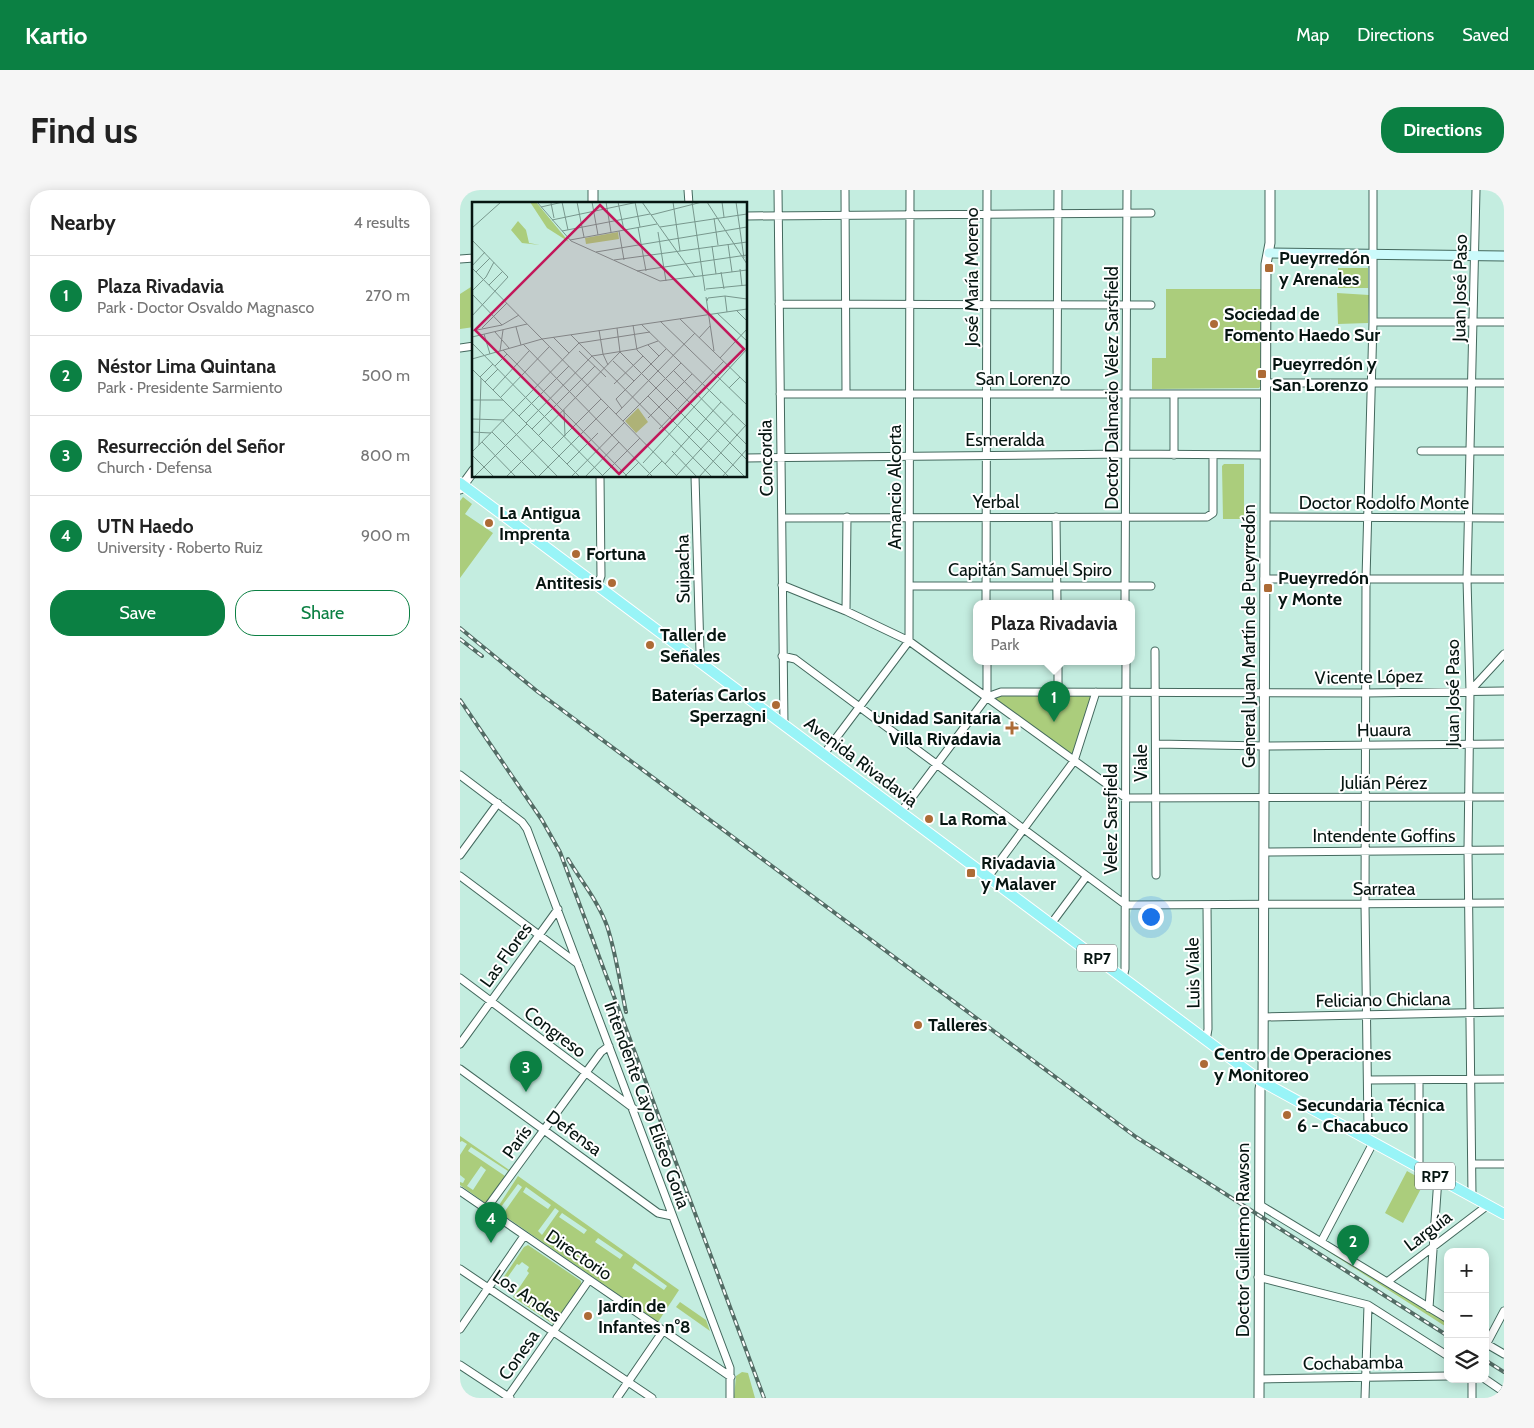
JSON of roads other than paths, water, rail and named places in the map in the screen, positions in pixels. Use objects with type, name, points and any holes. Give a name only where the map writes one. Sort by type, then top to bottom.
[{"type":"main road","points":[[1269,253],[1504,256]]},
{"type":"main road","name":"Avenida Rivadavia","points":[[461,486],[598,585],[1261,1081],[1504,1214]]},
{"type":"street","name":"Concordia","points":[[778,190],[784,725]]},
{"type":"street","points":[[845,190],[846,393]]},
{"type":"street","name":"Amancio Alcorta","points":[[910,190],[910,641]]},
{"type":"street","name":"José María Moreno","points":[[986,600],[987,190]]},
{"type":"street","points":[[1057,394],[1058,190]]},
{"type":"street","name":"Doctor Dalmacio Vélez Sarsfield","points":[[1126,585],[1127,190]]},
{"type":"street","name":"General Juan Martín de Pueyrredón","points":[[1261,1081],[1264,1017],[1266,264],[1269,253],[1270,190]]},
{"type":"street","points":[[1321,1242],[1369,1140],[1365,904],[1366,579],[1373,322],[1373,190]]},
{"type":"street","name":"Juan José Paso","points":[[1472,1196],[1468,850],[1470,691],[1467,579],[1472,451],[1476,190]]},
{"type":"street","points":[[748,216],[910,213],[1151,213]]},
{"type":"street","points":[[779,304],[988,303],[1151,305]]},
{"type":"street","points":[[1373,322],[1504,322]]},
{"type":"street","points":[[1265,383],[1504,383]]},
{"type":"street","name":"San Lorenzo","points":[[780,394],[1265,394]]},
{"type":"street","points":[[1174,394],[1174,455]]},
{"type":"street","points":[[1421,451],[1504,451]]},
{"type":"street","name":"Esmeralda","points":[[748,458],[1126,454],[1265,455]]},
{"type":"street","name":"Yerbal","points":[[782,518],[1211,515],[1213,512],[1214,455]]},
{"type":"street","points":[[461,486],[472,472]]},
{"type":"street","points":[[598,585],[602,576],[600,478]]},
{"type":"street","name":"Suipacha","points":[[695,478],[700,652],[696,659]]},
{"type":"street","points":[[1056,516],[1057,600]]},
{"type":"street","points":[[846,611],[848,604],[847,517]]},
{"type":"street","name":"Doctor Rodolfo Monte","points":[[1265,517],[1504,518]]},
{"type":"street","points":[[1264,579],[1504,579]]},
{"type":"street","points":[[782,584],[910,641],[1126,798]]},
{"type":"street","points":[[1126,585],[1126,600]]},
{"type":"street","name":"Capitán Samuel Spiro","points":[[910,586],[1150,586]]},
{"type":"street","points":[[824,754],[910,641]]},
{"type":"street","name":"Viale","points":[[1156,651],[1156,875]]},
{"type":"street","points":[[1470,691],[1504,654]]},
{"type":"street","points":[[782,656],[795,660],[1126,905]]},
{"type":"street","points":[[901,812],[987,697],[987,665]]},
{"type":"street","points":[[1058,665],[1058,692]]},
{"type":"street","name":"Velez Sarsfield","points":[[1123,978],[1125,969],[1126,905],[1126,665]]},
{"type":"street","name":"Vicente López","points":[[987,697],[1001,692],[1366,693],[1504,691]]},
{"type":"street","points":[[988,877],[1074,760],[1096,692]]},
{"type":"street","name":"Huaura","points":[[1156,744],[1264,746],[1504,744]]},
{"type":"street","points":[[460,775],[498,803],[460,855]]},
{"type":"street","name":"Julián Pérez","points":[[1126,798],[1366,799],[1504,797]]},
{"type":"street","name":"Intendente Cayo Eliseo Goria","points":[[498,803],[525,825],[558,909],[730,1368],[730,1398]]},
{"type":"street","name":"Intendente Goffins","points":[[1264,852],[1504,850]]},
{"type":"street","points":[[460,876],[578,964]]},
{"type":"street","points":[[1051,924],[1086,877]]},
{"type":"street","name":"Sarratea","points":[[1126,905],[1504,903]]},
{"type":"street","name":"Luis Viale","points":[[1206,1041],[1208,1030],[1207,905]]},
{"type":"street","name":"Las Flores","points":[[460,1044],[558,909]]},
{"type":"street","name":"Congreso","points":[[460,978],[585,1074],[634,1108]]},
{"type":"street","name":"Feliciano Chiclana","points":[[1264,1017],[1504,1012]]},
{"type":"street","name":"París","points":[[486,1210],[601,1052],[609,1046]]},
{"type":"street","name":"Defensa","points":[[460,1069],[658,1213],[672,1216]]},
{"type":"street","points":[[1368,1080],[1504,1079]]},
{"type":"street","points":[[1419,1080],[1419,1168]]},
{"type":"street","name":"Doctor Guillermo Rawson","points":[[1259,1398],[1258,1277],[1261,1081]]},
{"type":"street","points":[[1472,1164],[1504,1164]]},
{"type":"street","points":[[1429,1308],[1438,1178]]},
{"type":"street","name":"Directorio","points":[[461,1194],[731,1377]]},
{"type":"street","points":[[1260,1205],[1444,1317]]},
{"type":"street","name":"Larguía","points":[[1387,1282],[1488,1205]]},
{"type":"street","points":[[460,1329],[524,1236]]},
{"type":"street","name":"Los Andes","points":[[460,1269],[652,1398]]},
{"type":"street","points":[[1258,1277],[1368,1305],[1444,1353]]},
{"type":"street","name":"Conesa","points":[[509,1398],[589,1280]]},
{"type":"street","points":[[1365,1398],[1368,1305]]},
{"type":"street","points":[[1489,1338],[1504,1311]]},
{"type":"street","points":[[617,1398],[663,1331]]},
{"type":"street","points":[[1489,1345],[1504,1354]]},
{"type":"street","points":[[460,1365],[509,1398]]},
{"type":"street","name":"Cochabamba","points":[[1259,1379],[1444,1376]]},
{"type":"street","points":[[1489,1382],[1504,1392]]},
{"type":"street","points":[[1472,1383],[1472,1398]]},
{"type":"railway","points":[[460,628],[538,692],[1136,1137],[1444,1333]]},
{"type":"railway","points":[[460,639],[482,656]]},
{"type":"railway","points":[[460,700],[542,820],[560,852],[764,1398]]},
{"type":"railway","points":[[568,859],[594,900],[607,926],[626,1012]]},
{"type":"railway","points":[[1489,1363],[1504,1372]]},
{"type":"place","name":"Pueyrredón y Arenales","points":[[1269,268]]},
{"type":"place","name":"Sociedad de Fomento Haedo Sur","points":[[1214,324]]},
{"type":"place","name":"Pueyrredón y San Lorenzo","points":[[1262,374]]},
{"type":"place","name":"La Antigua Imprenta","points":[[489,523]]},
{"type":"place","name":"Fortuna","points":[[576,554]]},
{"type":"place","name":"Antitesis","points":[[612,583]]},
{"type":"place","name":"Pueyrredón y Monte","points":[[1268,588]]},
{"type":"place","name":"Taller de Señales","points":[[650,645]]},
{"type":"place","name":"Baterías Carlos Sperzagni","points":[[776,705]]},
{"type":"place","name":"Plaza Rivadavia","points":[[1054,722]]},
{"type":"place","name":"Unidad Sanitaria Villa Rivadavia","points":[[1012,728]]},
{"type":"place","name":"La Roma","points":[[929,819]]},
{"type":"place","name":"Rivadavia y Malaver","points":[[971,873]]},
{"type":"place","name":"Talleres","points":[[918,1025]]},
{"type":"place","name":"Centro de Operaciones y Monitoreo","points":[[1204,1064]]},
{"type":"place","name":"Resurrección del Señor","points":[[526,1092]]},
{"type":"place","name":"Secundaria Técnica 6 - Chacabuco","points":[[1287,1115]]},
{"type":"place","name":"UTN Haedo","points":[[491,1243]]},
{"type":"place","name":"Néstor Lima Quintana","points":[[1353,1266]]},
{"type":"place","name":"Jardín de Infantes n°8","points":[[588,1316]]}]
